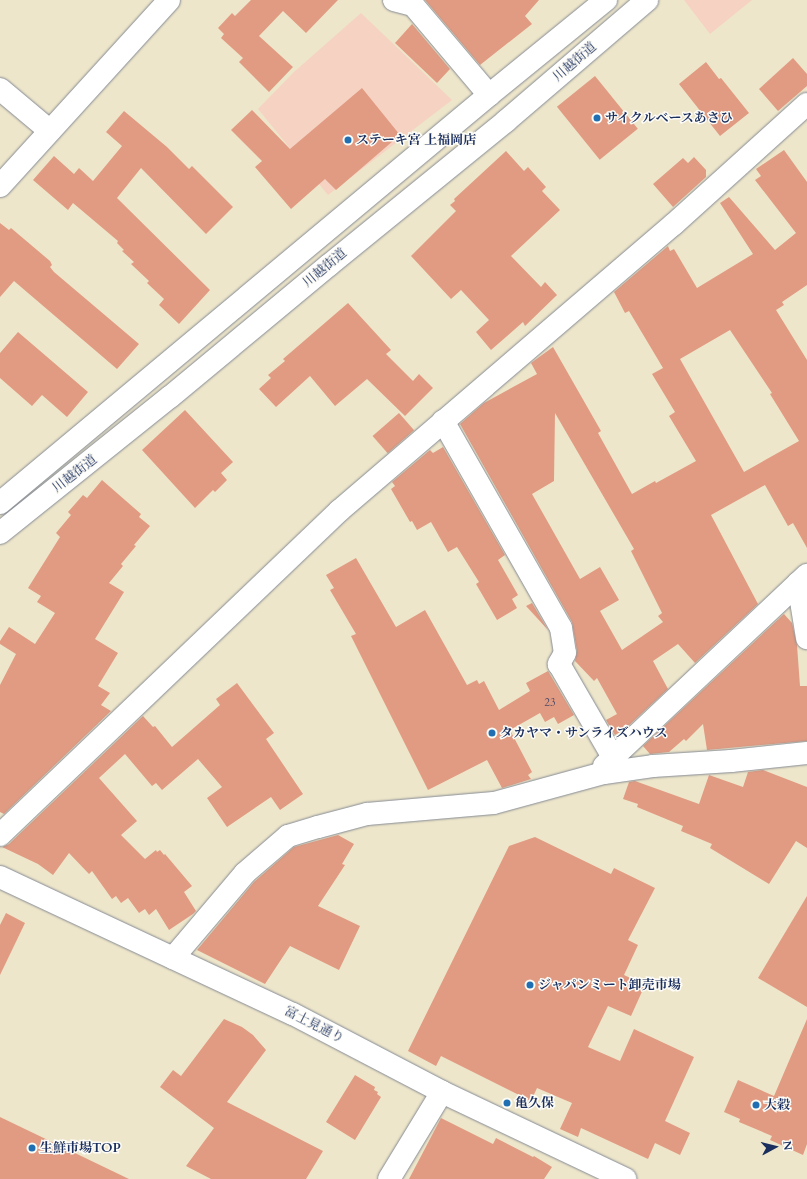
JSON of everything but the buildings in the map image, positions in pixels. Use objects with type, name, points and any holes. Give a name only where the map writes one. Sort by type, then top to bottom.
[{"type":"main road","points":[[0,186],[169,0]]},
{"type":"main road","points":[[394,0],[413,4],[489,95]]},
{"type":"main road","name":"川越街道","points":[[0,503],[489,95],[606,0]]},
{"type":"main road","name":"川越街道","points":[[0,533],[170,397],[506,121],[647,0]]},
{"type":"main road","points":[[0,89],[50,131]]},
{"type":"main road","points":[[0,835],[339,511],[674,224],[807,104]]},
{"type":"main road","points":[[443,421],[561,628],[565,653],[559,664],[614,757]]},
{"type":"main road","points":[[593,776],[803,579]]},
{"type":"main road","points":[[803,579],[807,638]]},
{"type":"main road","points":[[174,958],[245,873],[288,836],[367,814],[494,803],[593,776],[653,766],[731,761],[807,753]]},
{"type":"main road","name":"富士見通り","points":[[0,877],[293,1014],[442,1092],[625,1179]]},
{"type":"main road","points":[[389,1179],[442,1092]]},
{"type":"shaded area","points":[[684,0],[752,0],[710,34]]},
{"type":"shaded area","points":[[361,13],[452,100],[328,195],[258,109],[294,72]]},
{"type":"place","name":"サイクルベースあさひ","points":[[597,118]]},
{"type":"place","name":"ステーキ宮 上福岡店","points":[[348,140]]},
{"type":"place","name":"タカヤマ・サンライズハウス","points":[[492,733]]},
{"type":"place","name":"ジャパンミート卸売市場","points":[[530,985]]},
{"type":"place","name":"亀久保","points":[[507,1103]]},
{"type":"place","name":"大穀","points":[[756,1105]]},
{"type":"place","name":"生鮮市場TOP","points":[[32,1148]]}]
